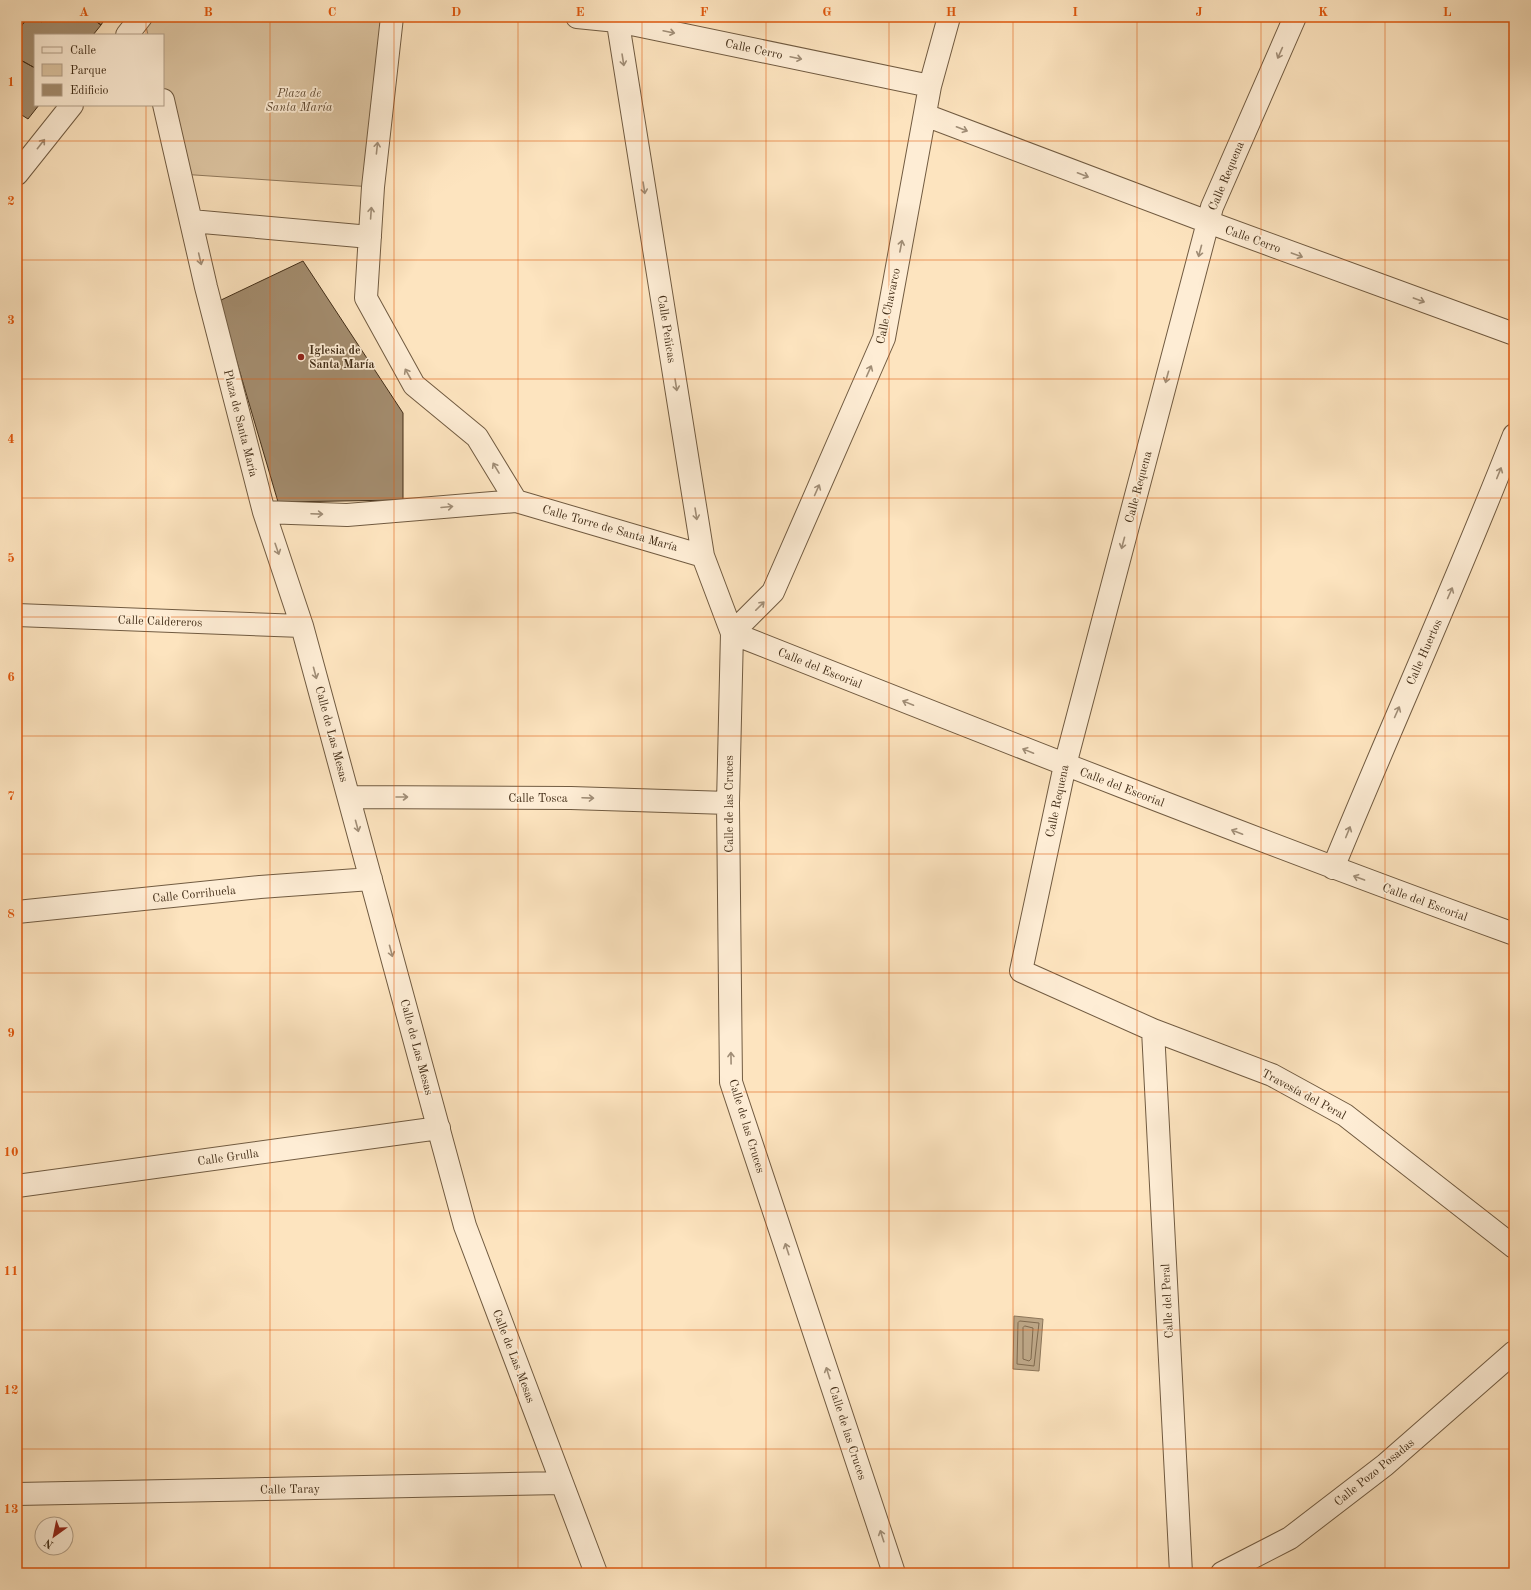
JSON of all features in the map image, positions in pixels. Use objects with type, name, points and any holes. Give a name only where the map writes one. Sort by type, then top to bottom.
[{"type":"street","points":[[128,34],[141,17]]},
{"type":"street","points":[[144,17],[148,34]]},
{"type":"street","points":[[264,512],[347,515],[516,501],[477,437],[414,386],[366,298],[373,187],[392,17]]},
{"type":"street","name":"Calle Cerro","points":[[577,17],[617,19],[930,86]]},
{"type":"street","name":"Calle Chavarco","points":[[732,633],[773,592],[884,338],[930,86],[949,17]]},
{"type":"street","name":"Calle Requena","points":[[1021,971],[1065,766],[1212,207],[1295,17]]},
{"type":"street","name":"Calle Peñicas","points":[[617,19],[703,556],[732,633]]},
{"type":"street","name":"Plaza de Santa María","points":[[164,104],[206,287],[264,512]]},
{"type":"street","points":[[17,174],[71,106]]},
{"type":"street","name":"Calle Cerro","points":[[925,115],[1208,222],[1514,334]]},
{"type":"street","points":[[191,221],[370,237]]},
{"type":"street","name":"Calle Huertos","points":[[1333,868],[1391,726],[1468,552],[1514,435]]},
{"type":"street","name":"Calle Torre de Santa María","points":[[516,501],[703,556]]},
{"type":"street","name":"Calle de Las Mesas","points":[[264,512],[302,626],[465,1226],[596,1573]]},
{"type":"street","name":"Calle Caldereros","points":[[17,615],[302,626]]},
{"type":"street","name":"Calle del Escorial","points":[[732,633],[1065,766],[1333,868],[1514,934]]},
{"type":"street","name":"Calle de las Cruces","points":[[732,633],[728,803],[731,1082],[894,1573]]},
{"type":"street","name":"Calle Tosca","points":[[349,797],[571,798],[728,803]]},
{"type":"street","name":"Calle Corrihuela","points":[[17,912],[260,887],[371,879]]},
{"type":"street","name":"Travesía del Peral","points":[[1021,971],[1153,1030],[1272,1075],[1346,1115],[1514,1247]]},
{"type":"street","name":"Calle del Peral","points":[[1153,1030],[1181,1573]]},
{"type":"street","name":"Calle Grulla","points":[[17,1186],[439,1128]]},
{"type":"street","name":"Calle Pozo Posadas","points":[[1222,1573],[1290,1538],[1385,1465],[1514,1352]]},
{"type":"street","name":"Calle Taray","points":[[17,1494],[562,1483]]},
{"type":"green space","name":"Plaza de Santa María","points":[[144,17],[392,17],[373,187],[180,174],[164,104],[164,34],[148,34]]},
{"type":"water","points":[[1014,1316],[1043,1319],[1039,1371],[1013,1369]]},
{"type":"building","points":[[17,17],[28,17],[17,32]]},
{"type":"building","points":[[28,17],[33,17],[42,22],[45,17],[90,17],[101,25],[94,34],[34,34],[34,67],[17,58],[17,32]]},
{"type":"building","points":[[33,17],[45,17],[42,22]]},
{"type":"building","points":[[90,17],[106,17],[101,25]]},
{"type":"building","points":[[17,58],[34,67],[34,106],[38,106],[28,119],[17,112]]},
{"type":"building","name":"Iglesia de Santa María","points":[[303,261],[403,413],[403,500],[278,502],[219,301]]},
{"type":"place","name":"Iglesia de Santa María","points":[[301,357]]}]
